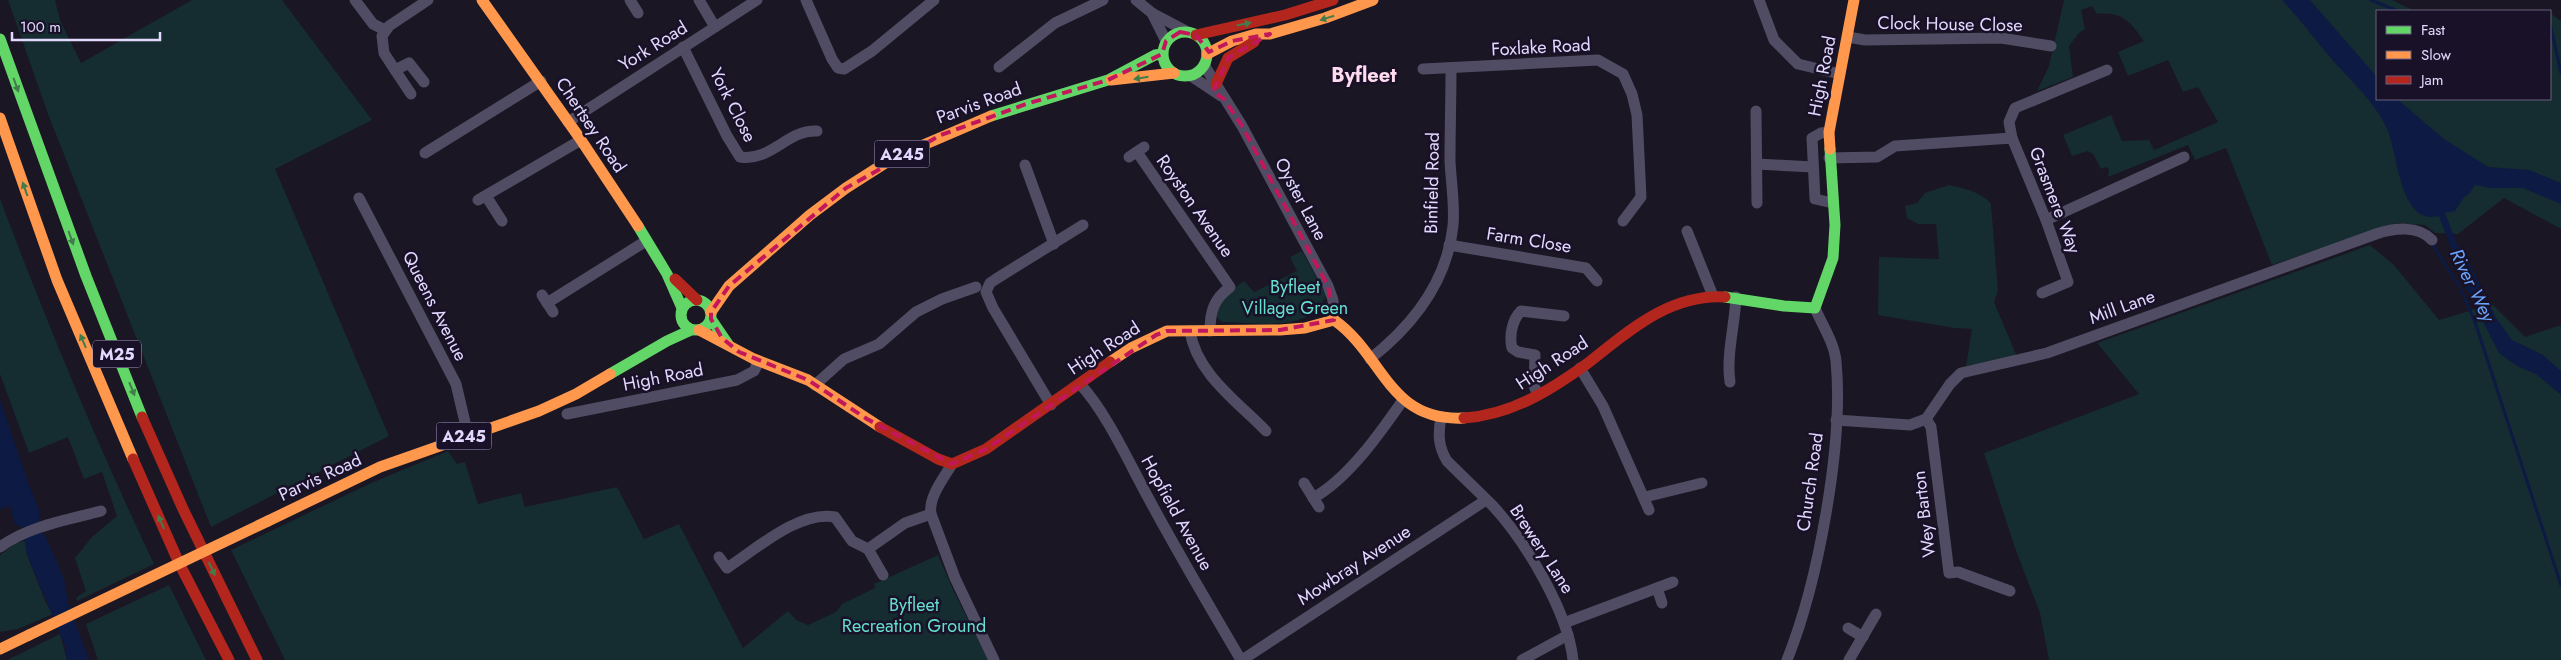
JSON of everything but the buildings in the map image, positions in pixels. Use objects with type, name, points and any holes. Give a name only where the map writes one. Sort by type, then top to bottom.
[{"type":"main road","name":"Chertsey Road","points":[[482,0],[541,81],[668,272],[699,300]]},
{"type":"main road","points":[[1174,73],[1168,69],[1162,54],[1166,41],[1180,32],[1192,33],[1285,15],[1333,0]]},
{"type":"main road","points":[[1216,84],[1228,58],[1270,34],[1325,18],[1373,0]]},
{"type":"main road","name":"High Road","points":[[695,330],[760,362],[815,385],[867,419],[938,459],[952,464],[986,449],[1131,348],[1168,331],[1280,330],[1305,328],[1334,320],[1350,332],[1403,400],[1441,417],[1460,418],[1492,414],[1525,403],[1538,396],[1580,368],[1626,332],[1656,314],[1686,302],[1713,296],[1736,297],[1800,309],[1815,308],[1824,288],[1833,258],[1835,226],[1829,132],[1854,0]]},
{"type":"main road","points":[[1192,33],[1202,40],[1206,60]]},
{"type":"main road","points":[[1191,76],[1206,60],[1232,41],[1256,34],[1270,34]]},
{"type":"main road","name":"M25","points":[[0,39],[71,237],[138,405],[199,542],[258,660]]},
{"type":"main road","name":"Parvis Road","points":[[699,300],[729,286],[810,215],[846,188],[893,158],[970,123],[1108,80],[1155,55],[1162,54]]},
{"type":"main road","name":"Parvis Road","points":[[1108,80],[1133,80],[1174,73]]},
{"type":"main road","name":"A245","points":[[1174,73],[1191,76]]},
{"type":"main road","name":"M25","points":[[0,118],[57,280],[130,455],[179,563],[229,660]]},
{"type":"main road","name":"Chertsey Road","points":[[668,272],[681,314]]},
{"type":"main road","name":"Parvis Road","points":[[711,315],[729,286]]},
{"type":"main road","points":[[699,300],[711,315],[706,326],[695,330],[681,314],[688,302],[699,300]]},
{"type":"main road","name":"Parvis Road","points":[[658,346],[681,314]]},
{"type":"main road","name":"High Road","points":[[711,315],[731,348]]},
{"type":"main road","name":"Parvis Road","points":[[0,649],[374,470],[468,435],[506,424],[569,398],[658,346],[695,330]]},
{"type":"street","points":[[355,0],[374,24],[385,30]]},
{"type":"street","points":[[411,94],[384,53],[382,36],[385,30],[428,0]]},
{"type":"street","points":[[630,0],[638,13]]},
{"type":"street","points":[[700,0],[715,27]]},
{"type":"street","name":"York Road","points":[[568,122],[757,0]]},
{"type":"street","points":[[806,0],[832,59],[838,68],[844,69],[872,52],[934,0]]},
{"type":"street","points":[[999,67],[1055,23],[1103,0]]},
{"type":"street","points":[[1136,0],[1152,13],[1192,33]]},
{"type":"street","points":[[1759,0],[1774,40],[1798,64],[1840,74]]},
{"type":"street","points":[[1152,13],[1166,41]]},
{"type":"street","name":"Clock House Close","points":[[1848,37],[1865,40],[2001,38],[2051,46]]},
{"type":"street","name":"York Close","points":[[683,47],[727,136],[740,157],[751,159],[768,154],[797,135],[808,131],[817,131]]},
{"type":"street","name":"Oyster Lane","points":[[1206,60],[1224,99],[1242,126],[1328,286],[1333,300],[1334,320]]},
{"type":"street","name":"Foxlake Road","points":[[1423,69],[1598,60],[1623,74],[1632,94],[1636,115],[1641,197],[1623,221]]},
{"type":"street","points":[[395,70],[408,63],[424,82]]},
{"type":"street","name":"Binfield Road","points":[[1370,359],[1394,340],[1420,310],[1432,288],[1449,245],[1453,226],[1450,160],[1451,69]]},
{"type":"street","points":[[2012,138],[2009,122],[2015,108],[2107,70]]},
{"type":"street","name":"Oyster Lane","points":[[1191,76],[1224,99]]},
{"type":"street","points":[[429,146],[541,81]]},
{"type":"street","points":[[1756,111],[1757,204]]},
{"type":"street","points":[[1829,132],[1821,133],[1812,138],[1813,167],[1815,199],[1833,203]]},
{"type":"street","name":"Grasmere Way","points":[[1830,158],[1877,157],[1894,146],[2012,138],[2046,220],[2068,282],[2042,293]]},
{"type":"street","points":[[502,221],[482,198],[581,140]]},
{"type":"street","name":"Royston Avenue","points":[[1137,152],[1230,287],[1214,303],[1210,314],[1210,331]]},
{"type":"street","points":[[2046,220],[2184,158]]},
{"type":"street","points":[[1756,164],[1813,167]]},
{"type":"street","points":[[1025,165],[1054,244]]},
{"type":"street","name":"Queens Avenue","points":[[358,198],[456,384],[468,435]]},
{"type":"street","points":[[1051,405],[993,308],[986,292],[990,283],[1083,226]]},
{"type":"street","name":"Mill Lane","points":[[1926,419],[1950,384],[1961,373],[2046,353],[2384,231],[2417,230],[2432,240]]},
{"type":"street","points":[[1687,231],[1713,296]]},
{"type":"street","points":[[548,303],[646,241]]},
{"type":"street","name":"Farm Close","points":[[1449,245],[1586,268],[1597,281]]},
{"type":"street","points":[[815,385],[842,360],[879,344],[916,312],[942,299],[976,287]]},
{"type":"street","points":[[1730,382],[1729,357],[1736,320],[1736,297]]},
{"type":"street","name":"Church Road","points":[[1786,660],[1806,599],[1820,538],[1831,476],[1836,420],[1836,360],[1815,308]]},
{"type":"street","points":[[1538,396],[1534,386],[1535,355],[1518,352],[1512,348],[1512,330],[1515,319],[1521,311],[1564,316]]},
{"type":"street","points":[[1190,331],[1192,346],[1203,367],[1259,416],[1266,431]]},
{"type":"street","name":"High Road","points":[[567,414],[737,380],[754,371],[760,362]]},
{"type":"street","points":[[1580,368],[1603,406],[1645,497],[1649,510]]},
{"type":"street","name":"Hopfield Avenue","points":[[1080,384],[1088,393],[1120,446],[1172,542],[1241,660]]},
{"type":"street","points":[[1304,484],[1316,503],[1386,426],[1403,400]]},
{"type":"street","name":"Brewery Lane","points":[[1441,417],[1438,436],[1441,450],[1447,461],[1508,525],[1525,550],[1559,608],[1568,635],[1573,660]]},
{"type":"street","points":[[1836,420],[1910,425],[1926,419]]},
{"type":"street","name":"Wey Barton","points":[[1926,419],[1931,427],[1949,573],[1958,572],[2010,591]]},
{"type":"street","points":[[952,464],[936,492],[932,502],[931,514],[955,578],[994,660]]},
{"type":"street","points":[[1645,497],[1702,483]]},
{"type":"street","name":"Mowbray Avenue","points":[[1241,660],[1486,500]]},
{"type":"street","points":[[0,547],[16,537],[48,525],[101,511]]},
{"type":"street","points":[[868,549],[905,523],[931,514]]},
{"type":"street","points":[[719,557],[726,568],[802,520],[825,515],[835,517],[852,541],[868,549],[882,576]]},
{"type":"street","points":[[1564,623],[1674,582]]},
{"type":"street","points":[[1657,588],[1662,603]]},
{"type":"street","points":[[1849,660],[1876,614]]},
{"type":"street","points":[[1848,628],[1863,636]]},
{"type":"street","points":[[1522,660],[1568,635]]},
{"type":"highlighted area","points":[[1180,32],[1196,35],[1209,52],[1232,41],[1270,34],[1228,58],[1213,92],[1224,99],[1242,126],[1328,286],[1334,320],[1280,330],[1167,331],[1156,335],[986,449],[952,464],[867,419],[808,380],[739,352],[722,338],[711,319],[711,312],[729,286],[846,188],[941,135],[1026,104],[1108,80],[1162,54],[1166,41]]},
{"type":"green space","points":[[8,0],[55,0],[60,20],[81,63],[192,0],[282,0],[372,120],[275,169],[389,436],[211,527],[48,114]]},
{"type":"green space","points":[[2064,0],[2392,0],[2413,10],[2376,10],[2376,100],[2551,100],[2551,14],[2561,21],[2561,229],[2504,198],[2458,234],[2435,233],[2425,225],[2397,223],[2272,265],[2226,148],[2195,160],[2188,145],[2108,177],[2109,169],[2106,167],[2101,169],[2093,154],[2088,151],[2072,156],[2063,135],[2111,115],[2122,141],[2149,140],[2154,150],[2218,122],[2198,87],[2183,92],[2168,60],[2128,76],[2118,52],[2144,41],[2130,24],[2120,16],[2097,14],[2092,6],[2081,10],[2085,29],[2079,33],[2069,46],[2073,77],[2037,91],[2049,66]]},
{"type":"green space","points":[[1949,185],[1983,196],[1991,204],[1998,291],[1994,302],[2017,357],[1966,366],[1972,329],[1954,328],[1878,315],[1879,257],[1939,259],[1936,224],[1918,224],[1907,218],[1905,206],[1917,203],[1925,193]]},
{"type":"green space","points":[[0,199],[73,383],[112,474],[154,564],[77,601],[76,598],[86,591],[75,558],[92,537],[117,516],[102,472],[84,479],[68,437],[29,453],[0,374]]},
{"type":"green space","points":[[2370,245],[2394,265],[2439,320],[2492,304],[2525,337],[2561,325],[2561,660],[2049,660],[2040,613],[2015,548],[1984,453],[2139,394],[2097,343]]},
{"type":"green space","name":"Byfleet Village Green","points":[[1302,251],[1326,295],[1319,307],[1309,316],[1296,321],[1266,324],[1222,322],[1218,319],[1216,313],[1218,308],[1235,288],[1244,281],[1254,292],[1297,271],[1290,257]]},
{"type":"green space","name":"Byfleet Recreation Ground","points":[[448,451],[457,464],[465,462],[478,504],[521,493],[525,507],[617,487],[644,539],[679,524],[743,648],[788,611],[796,620],[808,625],[836,612],[842,604],[875,588],[874,584],[938,555],[955,594],[989,660],[285,660],[231,550],[371,483]]},
{"type":"green space","points":[[25,541],[27,555],[46,603],[53,614],[18,629],[0,632],[0,555],[16,543]]},
{"type":"green space","points":[[169,585],[206,660],[98,660],[86,624]]},
{"type":"green space","points":[[60,634],[67,660],[7,660]]},
{"type":"water","name":"River Wey","points":[[2282,0],[2310,0],[2376,76],[2376,100],[2398,100],[2444,139],[2488,167],[2529,170],[2561,183],[2561,204],[2523,188],[2491,188],[2475,185],[2455,211],[2445,213],[2457,244],[2470,264],[2496,318],[2512,340],[2543,355],[2561,371],[2561,395],[2536,374],[2517,366],[2499,353],[2465,286],[2439,216],[2426,216],[2416,210],[2408,200],[2398,171],[2388,131],[2382,120],[2368,99],[2332,60]]},
{"type":"water","points":[[0,400],[30,488],[40,511],[39,520],[42,533],[45,535],[64,579],[68,603],[89,660],[67,660],[65,646],[27,554],[22,527],[15,524],[10,506],[0,509]]},
{"type":"waterway","points":[[2371,0],[2396,10]]},
{"type":"waterway","points":[[2551,28],[2561,73]]},
{"type":"waterway","name":"River Wey","points":[[2431,242],[2459,286]]},
{"type":"waterway","name":"River Wey","points":[[2461,290],[2475,322],[2561,585]]},
{"type":"traffic: fast","points":[[1181,32],[1189,32],[1201,38],[1207,54],[1201,70],[1189,76],[1181,76],[1169,70],[1163,58],[1163,50],[1169,38],[1181,32]]},
{"type":"traffic: fast","points":[[0,39],[86,276],[142,417]]},
{"type":"traffic: fast","points":[[991,116],[1108,80],[1155,55],[1162,54]]},
{"type":"traffic: fast","points":[[1725,297],[1784,306],[1815,308],[1833,258],[1835,225],[1830,149]]},
{"type":"traffic: fast","points":[[638,226],[667,274],[682,308]]},
{"type":"traffic: fast","points":[[696,300],[707,304],[711,315],[707,326],[696,330],[685,326],[681,315],[685,304],[696,300]]},
{"type":"traffic: fast","points":[[711,319],[728,344]]},
{"type":"traffic: fast","points":[[610,374],[667,341],[691,330]]},
{"type":"traffic: slow","points":[[482,0],[579,137],[638,226]]},
{"type":"traffic: slow","points":[[1207,54],[1232,41],[1256,34],[1270,34],[1325,18],[1373,0]]},
{"type":"traffic: slow","points":[[1830,149],[1829,132],[1854,0]]},
{"type":"traffic: slow","points":[[1111,80],[1174,73]]},
{"type":"traffic: slow","points":[[711,312],[729,286],[810,215],[846,188],[893,158],[991,116]]},
{"type":"traffic: slow","points":[[0,118],[57,280],[133,459]]},
{"type":"traffic: slow","points":[[1110,362],[1131,348],[1167,331],[1280,330],[1305,328],[1334,320],[1351,334],[1389,384],[1403,398],[1419,409],[1439,416],[1464,418]]},
{"type":"traffic: slow","points":[[699,330],[754,359],[808,380],[880,427]]},
{"type":"traffic: slow","points":[[268,521],[380,467],[539,411],[576,394],[610,374]]},
{"type":"traffic: slow","points":[[29,635],[268,521]]},
{"type":"traffic: slow","points":[[0,649],[29,635]]},
{"type":"traffic: jam","points":[[1196,35],[1285,15],[1333,0]]},
{"type":"traffic: jam","points":[[1216,84],[1228,58],[1254,42]]},
{"type":"traffic: jam","points":[[675,279],[697,300]]},
{"type":"traffic: jam","points":[[1464,418],[1498,412],[1530,400],[1560,383],[1635,327],[1668,308],[1705,298],[1725,297]]},
{"type":"traffic: jam","points":[[880,427],[938,459],[952,464],[986,449],[1110,362]]},
{"type":"traffic: jam","points":[[142,417],[183,509],[257,660]]},
{"type":"traffic: jam","points":[[133,459],[179,563],[229,660]]},
{"type":"district","name":"Byfleet","points":[[1364,75]]}]
